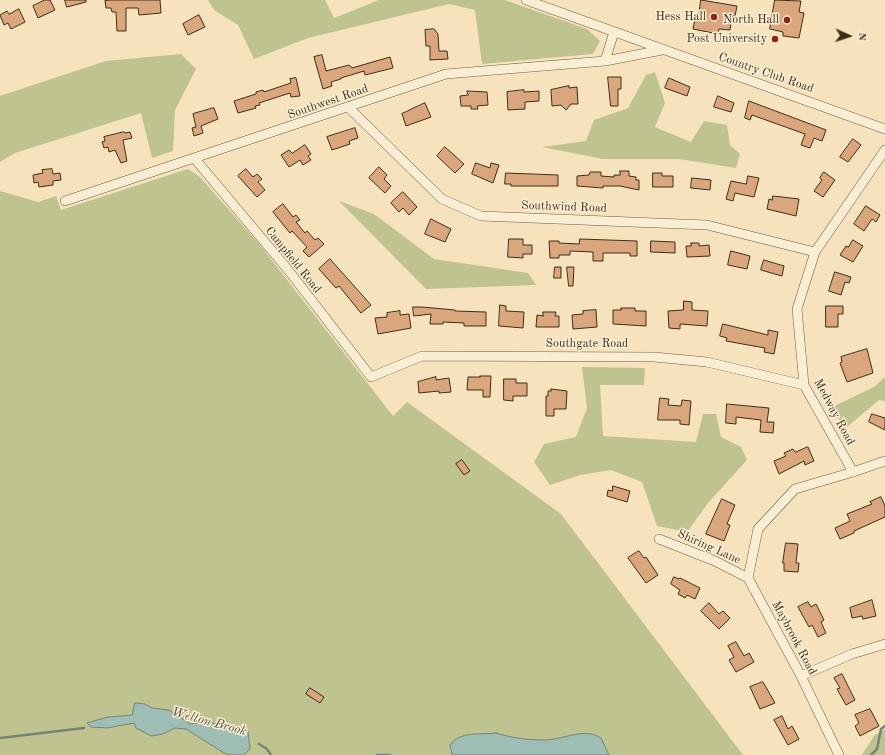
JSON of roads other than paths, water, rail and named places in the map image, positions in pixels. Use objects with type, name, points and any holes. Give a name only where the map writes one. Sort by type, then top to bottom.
[{"type":"street","name":"Country Club Road","points":[[526,0],[885,129]]},
{"type":"street","points":[[605,61],[614,32]]},
{"type":"street","name":"Southwest Road","points":[[66,201],[349,108],[446,74],[605,61],[662,50]]},
{"type":"street","name":"Southwind Road","points":[[349,108],[442,200],[481,216],[707,225],[815,252]]},
{"type":"street","name":"Medway Road","points":[[853,472],[804,385],[797,309],[815,252],[885,150]]},
{"type":"street","name":"Campfield Road","points":[[195,159],[289,271],[371,377]]},
{"type":"street","name":"Southgate Road","points":[[371,377],[422,356],[654,357],[707,362],[804,385]]},
{"type":"street","points":[[748,578],[758,529],[795,489],[885,461]]},
{"type":"street","name":"Shiring Lane","points":[[659,539],[692,551],[748,578]]},
{"type":"street","name":"Maybrook Road","points":[[748,578],[801,676],[839,755]]},
{"type":"street","points":[[801,676],[852,654],[885,644]]},
{"type":"water","points":[[135,703],[145,704],[152,708],[169,710],[190,724],[206,722],[242,728],[248,731],[250,749],[244,755],[230,755],[224,753],[186,729],[175,728],[163,734],[151,736],[136,728],[134,723],[107,728],[91,727],[87,723],[108,717],[132,715]]},
{"type":"water","points":[[496,733],[538,740],[581,734],[594,735],[601,738],[609,755],[452,755],[450,745],[459,738],[470,734]]},
{"type":"waterway","name":"Welton Brook","points":[[871,755],[877,749],[881,729],[885,726]]},
{"type":"waterway","name":"Welton Brook","points":[[0,738],[84,728]]},
{"type":"waterway","name":"Welton Brook","points":[[259,744],[267,749],[271,755]]},
{"type":"waterway","name":"Welton Brook","points":[[377,755],[390,755]]},
{"type":"place","name":"Hess Hall","points":[[714,17]]},
{"type":"place","name":"North Hall","points":[[787,20]]},
{"type":"place","name":"Post University","points":[[775,39]]}]
